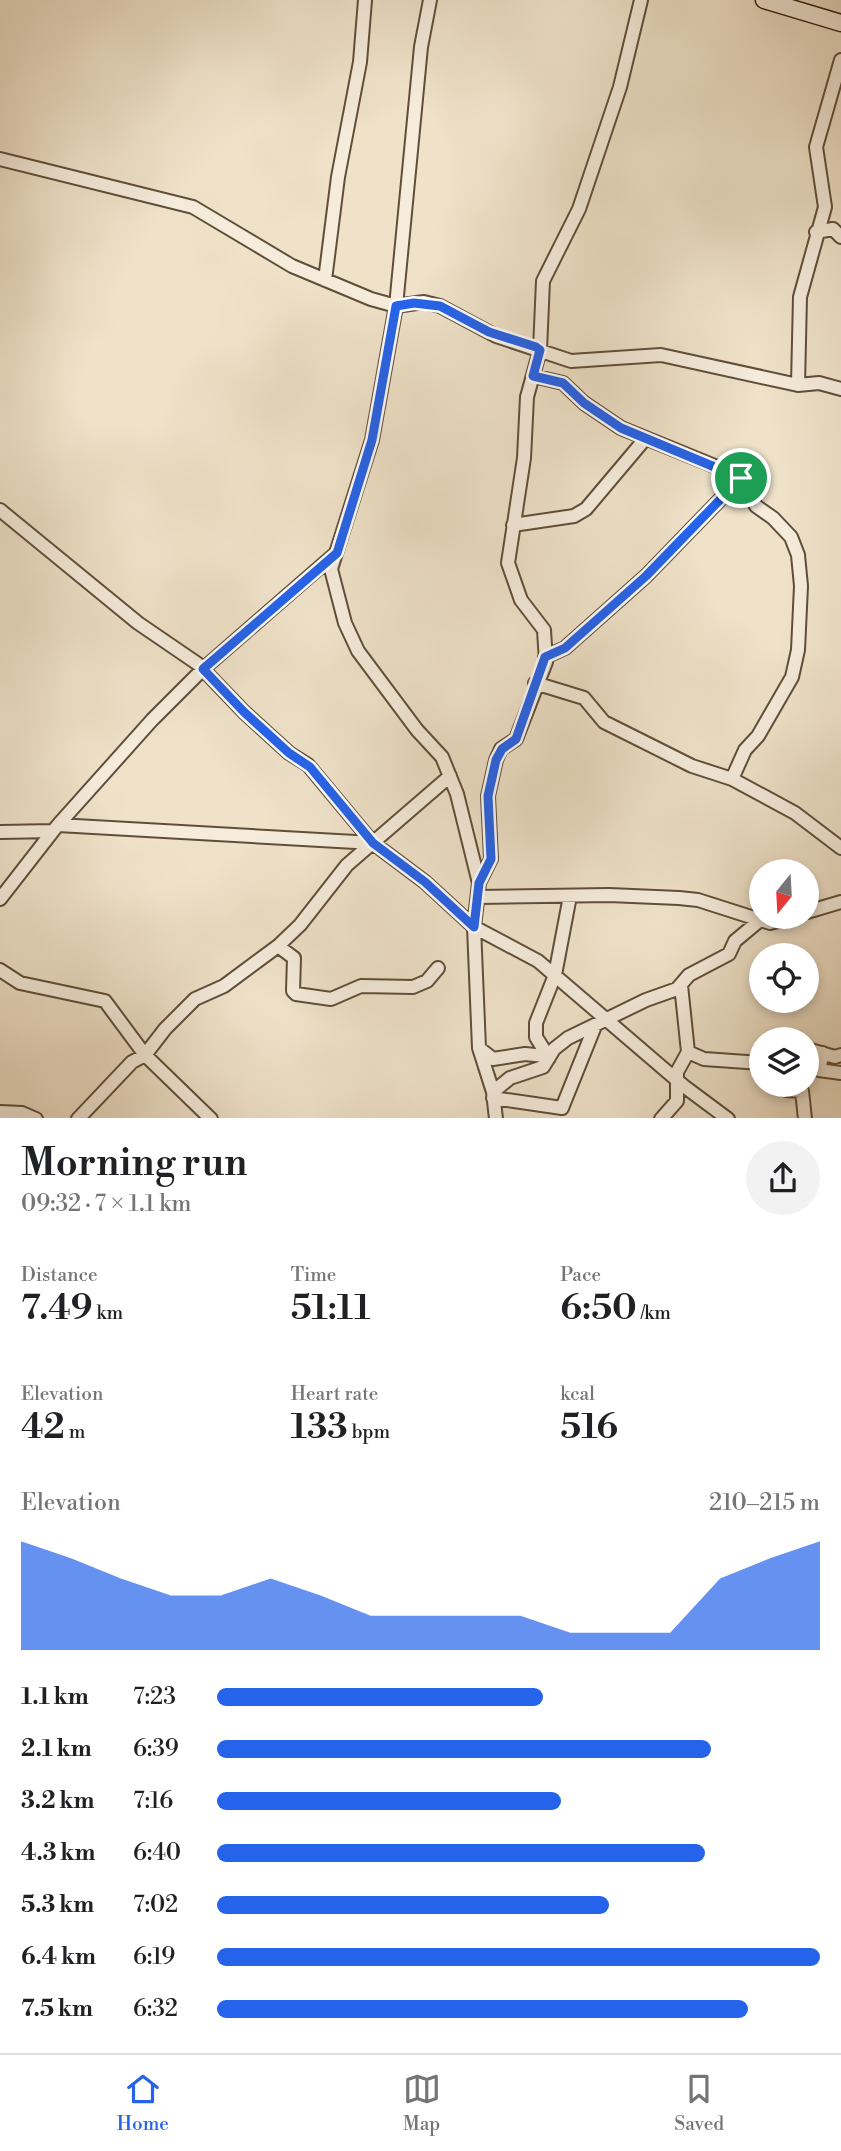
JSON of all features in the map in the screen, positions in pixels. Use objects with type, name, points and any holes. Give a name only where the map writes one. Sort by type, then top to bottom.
[{"type":"main road","points":[[764,0],[841,23]]},
{"type":"street","points":[[326,280],[338,177],[360,62],[365,0]]},
{"type":"street","points":[[430,0],[421,47],[396,306],[372,440],[331,569],[345,624],[358,651],[417,730],[442,757],[450,776],[479,883],[474,927],[479,1048],[493,1095],[496,1118]]},
{"type":"street","points":[[479,883],[491,859],[488,796],[496,760],[502,749],[516,739],[545,657],[544,630],[521,600],[509,563],[524,458],[527,397],[540,350],[543,281],[579,209],[620,87],[641,0]]},
{"type":"street","points":[[798,385],[800,297],[824,207],[816,147],[841,60]]},
{"type":"street","points":[[831,100],[841,90]]},
{"type":"street","points":[[0,159],[193,207],[292,266],[326,280],[396,306],[424,302],[440,306],[489,332],[570,361],[662,355],[798,385],[819,383],[841,389]]},
{"type":"street","points":[[816,232],[833,229],[841,237]]},
{"type":"street","points":[[533,376],[563,383],[584,403],[621,428],[741,478],[756,506],[774,518],[791,537],[798,555],[801,586],[798,650],[792,677],[758,736],[745,750],[732,779]]},
{"type":"street","points":[[513,525],[574,516],[586,509],[645,439]]},
{"type":"street","points":[[545,657],[565,648],[646,576],[741,478]]},
{"type":"street","points":[[0,510],[138,623],[203,669],[244,712],[289,753],[310,767],[373,843],[425,882],[474,927],[538,961],[601,1023],[728,1118]]},
{"type":"street","points":[[0,899],[56,828],[152,720],[203,669],[337,553]]},
{"type":"street","points":[[536,684],[584,698],[604,722],[639,737],[692,766],[732,779],[794,813],[841,848]]},
{"type":"street","points":[[78,1118],[132,1062],[145,1055],[165,1029],[195,999],[225,986],[278,946],[300,925],[347,865],[450,776]]},
{"type":"street","points":[[0,832],[56,828],[373,843]]},
{"type":"street","points":[[479,897],[610,895],[698,900],[749,918]]},
{"type":"street","points":[[547,1057],[536,1034],[536,1023],[555,975],[570,896]]},
{"type":"street","points":[[819,908],[841,902]]},
{"type":"street","points":[[493,1095],[510,1078],[538,1070],[554,1049],[568,1038],[655,996],[674,991],[689,975],[729,954],[735,941],[749,929]]},
{"type":"street","points":[[278,946],[295,958],[293,991],[308,996],[338,998],[361,986],[413,987],[428,981],[438,968]]},
{"type":"street","points":[[0,970],[20,983],[105,1001],[145,1055],[211,1118]]},
{"type":"street","points":[[661,1118],[677,1101],[676,1078],[688,1052],[681,985]]},
{"type":"street","points":[[493,1095],[562,1108],[601,1023]]},
{"type":"street","points":[[479,1048],[493,1059],[525,1054],[547,1057]]},
{"type":"street","points":[[688,1052],[704,1059],[749,1062]]},
{"type":"street","points":[[819,1053],[841,1055]]},
{"type":"street","points":[[823,1054],[819,1070],[841,1073]]},
{"type":"street","points":[[803,1097],[805,1118]]},
{"type":"street","points":[[0,1112],[22,1113],[36,1118]]},
{"type":"route","points":[[431,303],[448,309],[478,328],[536,347],[540,350],[533,376],[563,383],[584,403],[621,428],[741,478],[646,576],[565,648],[545,657],[546,662],[521,729],[516,739],[502,749],[496,760],[488,796],[491,859],[478,886],[474,927],[425,882],[373,843],[310,767],[289,753],[244,712],[203,669],[337,553],[372,440],[396,306],[400,304],[431,303]]}]
